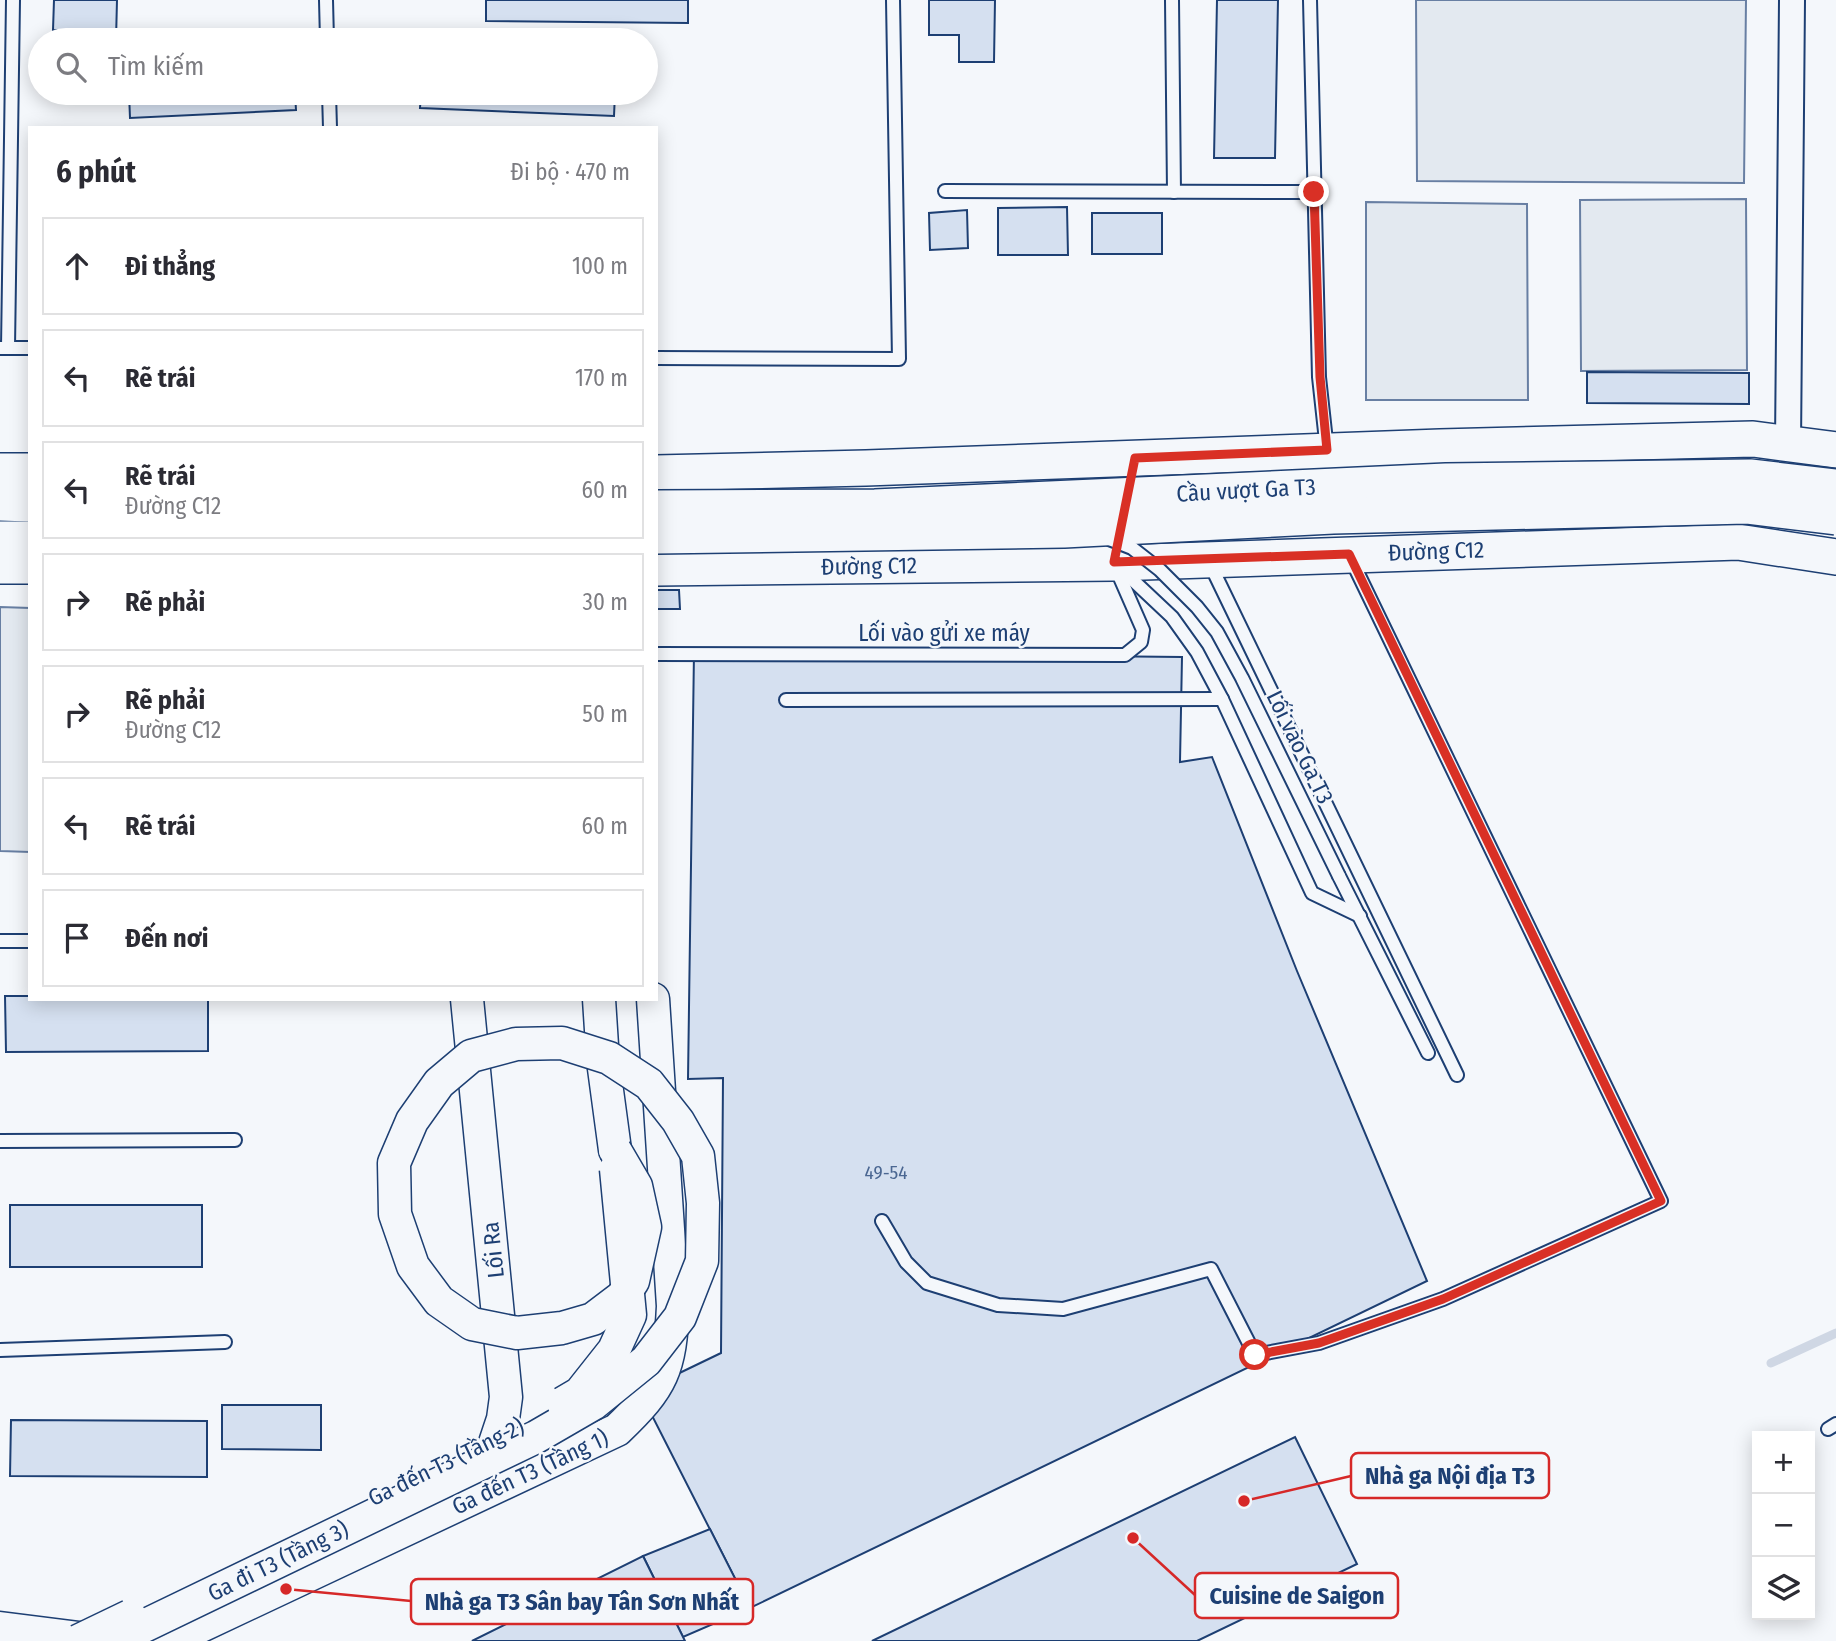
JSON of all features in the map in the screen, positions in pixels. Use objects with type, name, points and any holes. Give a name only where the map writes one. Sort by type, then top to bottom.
[{"type":"main road","points":[[658,473],[866,468],[1327,450],[1753,439],[1836,450]]},
{"type":"main road","points":[[1114,562],[1135,458]]},
{"type":"main road","points":[[0,471],[28,471]]},
{"type":"main road","name":"Cầu vượt Ga T3","points":[[658,508],[875,507],[1446,481],[1750,477],[1836,487]]},
{"type":"main road","points":[[0,503],[28,504]]},
{"type":"main road","name":"Cầu vượt Ga T3","points":[[658,536],[1064,530],[1333,516],[1746,506],[1836,517]]},
{"type":"main road","points":[[0,539],[28,539]]},
{"type":"main road","name":"Đường C12","points":[[658,568],[1114,562],[1738,542],[1836,557]]},
{"type":"main road","points":[[0,566],[28,566]]},
{"type":"street","points":[[1788,443],[1792,0]]},
{"type":"street","name":"Lối Ra","points":[[467,1001],[506,1397],[503,1419],[477,1497]]},
{"type":"street","points":[[599,1001],[603,1062],[615,1150]]},
{"type":"street","name":"Ga đến T3 (Tầng 1)","points":[[169,1641],[617,1430],[641,1407],[664,1375],[671,1344],[673,1306],[653,1001]]},
{"type":"street","name":"Ga đi T3 (Tầng 3)","points":[[113,1641],[536,1437],[593,1404],[646,1361],[680,1317],[702,1261],[703,1203],[698,1156],[678,1121],[649,1084],[609,1058],[562,1043],[516,1044],[471,1056],[439,1083],[412,1121],[394,1163],[395,1214],[413,1266],[419,1275],[439,1301],[472,1324],[517,1333],[562,1328],[593,1319],[622,1297],[633,1281],[645,1227],[636,1186],[615,1150]]},
{"type":"street","name":"Ga đến T3 (Tầng 2)","points":[[78,1641],[526,1423],[580,1393],[614,1350],[630,1315],[615,1150]]},
{"type":"street","points":[[0,1628],[103,1641]]},
{"type":"lane","points":[[13,0],[4,348],[28,348]]},
{"type":"lane","points":[[326,0],[327,28]]},
{"type":"lane","points":[[658,358],[899,359],[894,0]]},
{"type":"lane","points":[[1172,0],[1174,192]]},
{"type":"lane","points":[[1310,0],[1320,377],[1327,450]]},
{"type":"lane","points":[[329,105],[330,126]]},
{"type":"lane","points":[[945,191],[1314,192]]},
{"type":"lane","name":"Lối vào Ga T3","points":[[1064,530],[1111,539],[1138,552],[1174,583],[1217,632],[1428,1053]]},
{"type":"lane","points":[[882,1221],[906,1262],[927,1283],[998,1304],[1063,1309],[1211,1269],[1255,1355],[1319,1343],[1443,1299],[1661,1201],[1349,554]]},
{"type":"lane","points":[[1207,559],[1457,1075]]},
{"type":"lane","points":[[1114,562],[1172,617],[1197,652],[1222,699],[1312,892],[1360,916]]},
{"type":"lane","name":"Lối vào gửi xe máy","points":[[658,654],[1125,654],[1141,642],[1143,630],[1114,562]]},
{"type":"lane","points":[[786,699],[1222,699]]},
{"type":"lane","points":[[0,942],[28,941]]},
{"type":"lane","points":[[0,1141],[235,1140]]},
{"type":"lane","points":[[0,1350],[225,1342]]},
{"type":"shaded area","points":[[1416,0],[1746,0],[1744,183],[1417,181]]},
{"type":"shaded area","points":[[1746,199],[1747,370],[1581,371],[1580,200]]},
{"type":"shaded area","points":[[1366,202],[1527,204],[1528,400],[1366,400]]},
{"type":"shaded area","points":[[0,607],[28,608],[28,852],[0,851]]},
{"type":"building","points":[[54,0],[117,0],[116,28],[53,28]]},
{"type":"building","points":[[486,0],[688,0],[688,23],[486,21]]},
{"type":"building","points":[[929,0],[995,0],[994,62],[959,62],[959,35],[929,35]]},
{"type":"building","points":[[1217,0],[1278,0],[1275,158],[1214,158]]},
{"type":"building","points":[[129,105],[296,105],[296,110],[130,118]]},
{"type":"building","points":[[420,105],[614,105],[614,116],[420,108]]},
{"type":"building","points":[[1067,207],[1068,255],[998,255],[998,208]]},
{"type":"building","points":[[967,210],[968,248],[930,250],[929,213]]},
{"type":"building","points":[[1092,213],[1162,213],[1162,254],[1092,254]]},
{"type":"building","points":[[1587,372],[1749,373],[1749,404],[1587,403]]},
{"type":"building","points":[[658,590],[679,590],[680,609],[658,609]]},
{"type":"building","points":[[694,652],[1182,657],[1180,762],[1212,757],[1297,971],[1427,1281],[750,1608],[640,1392],[721,1353],[723,1078],[688,1079]]},
{"type":"building","points":[[5,996],[28,996],[28,1001],[208,1001],[208,1051],[6,1052]]},
{"type":"building","points":[[10,1205],[202,1205],[202,1267],[10,1267]]},
{"type":"building","points":[[222,1405],[321,1405],[321,1450],[222,1449]]},
{"type":"building","points":[[11,1420],[207,1421],[207,1477],[10,1476]]},
{"type":"building","points":[[1295,1437],[1357,1564],[1197,1641],[872,1641]]},
{"type":"building","points":[[710,1529],[750,1608],[683,1637],[643,1556]]},
{"type":"building","points":[[643,1556],[685,1641],[472,1641]]},
{"type":"waterway","points":[[1771,1363],[1836,1333]]},
{"type":"place","name":"Nhà ga Nội địa T3","points":[[1244,1501]]},
{"type":"place","name":"Cuisine de Saigon","points":[[1133,1538]]},
{"type":"place","name":"Nhà ga T3 Sân bay Tân Sơn Nhất","points":[[286,1589]]},
{"type":"route","points":[[1255,1355],[1319,1343],[1443,1299],[1661,1201],[1349,554],[1114,562],[1135,458],[1327,450],[1320,377],[1314,192]]}]
